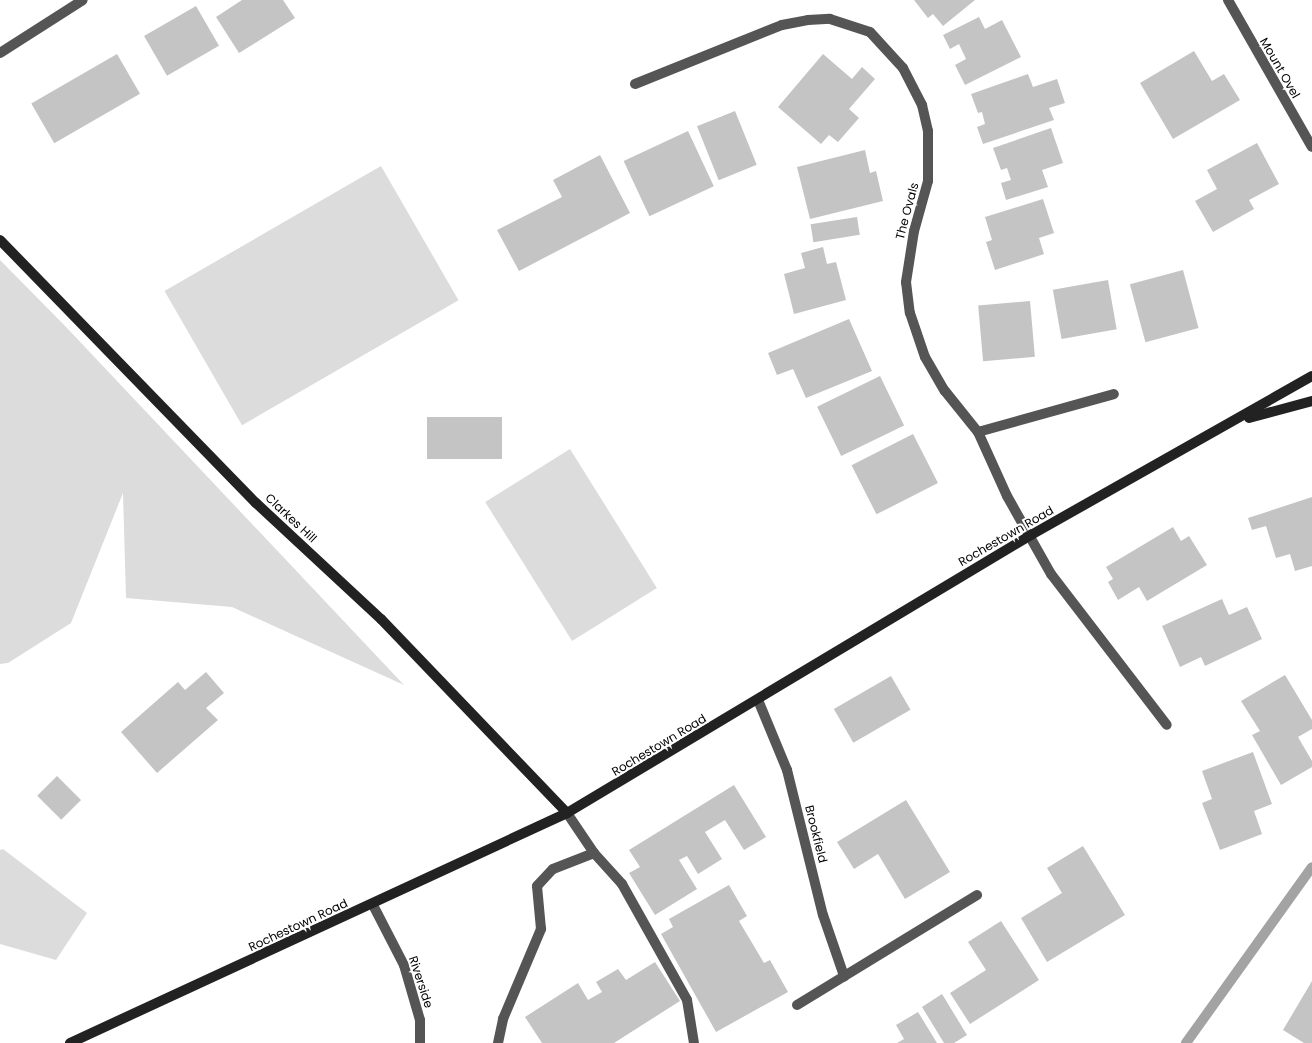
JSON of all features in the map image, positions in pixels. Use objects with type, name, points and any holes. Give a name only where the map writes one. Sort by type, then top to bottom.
[{"type":"main road","name":"Clarkes Hill","points":[[0,240],[256,503],[381,619],[567,813]]},
{"type":"main road","name":"Rochestown Road","points":[[70,1043],[373,905],[567,813],[1031,535],[1236,422],[1312,376]]},
{"type":"main road","name":"Rochestown Road","points":[[1236,422],[1312,401]]},
{"type":"street","points":[[0,53],[82,0]]},
{"type":"street","name":"Mount Ovel","points":[[1228,0],[1312,147]]},
{"type":"street","name":"The Ovals","points":[[636,84],[782,25],[830,19],[870,32],[903,68],[922,105],[928,131],[928,180],[908,260],[910,313],[926,357],[940,382],[978,432],[1007,496],[1031,535],[1051,574],[1167,724]]},
{"type":"street","points":[[978,432],[1114,394]]},
{"type":"street","name":"Brookfield","points":[[758,700],[787,770],[823,915],[844,976]]},
{"type":"street","points":[[567,813],[594,853],[622,884],[687,1000],[694,1043]]},
{"type":"street","points":[[498,1043],[503,1019],[541,929],[537,886],[553,869],[594,853]]},
{"type":"street","points":[[797,1005],[976,895]]},
{"type":"street","name":"Riverside","points":[[373,905],[404,966],[420,1020],[420,1043]]},
{"type":"shaded area","points":[[381,166],[458,300],[242,425],[164,291]]},
{"type":"shaded area","points":[[0,260],[67,328],[404,685],[232,607],[126,598],[123,493],[71,623],[8,663],[0,664]]},
{"type":"shaded area","points":[[570,449],[657,588],[572,641],[485,502]]},
{"type":"shaded area","points":[[3,849],[87,913],[56,960],[0,944],[0,850]]},
{"type":"building","points":[[242,0],[283,0],[295,18],[239,53],[216,17]]},
{"type":"building","points":[[914,0],[975,0],[943,26],[933,14],[928,18]]},
{"type":"building","points":[[196,6],[219,46],[167,76],[144,36]]},
{"type":"building","points":[[979,17],[985,29],[1002,20],[1021,57],[965,85],[955,65],[966,59],[959,44],[950,49],[943,35]]},
{"type":"building","points":[[1194,51],[1212,81],[1224,74],[1240,100],[1173,139],[1140,83]]},
{"type":"building","points":[[117,54],[140,94],[54,143],[31,104]]},
{"type":"building","points":[[823,54],[852,79],[862,67],[875,79],[849,109],[859,118],[838,142],[829,135],[821,144],[778,107]]},
{"type":"building","points":[[1028,74],[1033,87],[1057,79],[1065,103],[1049,108],[1054,120],[983,144],[977,127],[985,124],[982,112],[978,113],[971,94]]},
{"type":"building","points":[[735,111],[757,165],[719,180],[697,126]]},
{"type":"building","points":[[1051,128],[1063,163],[1042,170],[1048,187],[1006,200],[1001,183],[1011,180],[1007,168],[1001,170],[993,148]]},
{"type":"building","points":[[688,131],[714,186],[649,216],[624,161]]},
{"type":"building","points":[[1257,143],[1279,184],[1249,200],[1254,209],[1213,232],[1195,201],[1217,189],[1207,170]]},
{"type":"building","points":[[865,150],[870,173],[876,171],[883,201],[810,219],[797,167]]},
{"type":"building","points":[[600,155],[630,213],[519,271],[497,230],[562,197],[553,180]]},
{"type":"building","points":[[1043,199],[1054,233],[1039,238],[1044,254],[995,270],[986,242],[992,240],[985,217]]},
{"type":"building","points":[[857,217],[860,235],[813,242],[811,224]]},
{"type":"building","points":[[823,247],[827,264],[836,262],[846,300],[794,314],[784,274],[805,268],[801,253]]},
{"type":"building","points":[[1183,270],[1199,328],[1145,342],[1130,284]]},
{"type":"building","points":[[1108,280],[1117,329],[1062,339],[1053,290]]},
{"type":"building","points":[[1030,301],[1035,357],[983,361],[978,306]]},
{"type":"building","points":[[849,319],[872,371],[806,398],[793,369],[777,375],[768,353]]},
{"type":"building","points":[[880,376],[904,425],[841,456],[817,407]]},
{"type":"building","points":[[427,417],[502,417],[502,459],[427,459]]},
{"type":"building","points":[[913,434],[938,483],[876,514],[852,465]]},
{"type":"building","points":[[1312,497],[1312,566],[1295,571],[1290,554],[1276,558],[1266,526],[1252,530],[1248,518]]},
{"type":"building","points":[[1173,527],[1181,541],[1189,536],[1207,565],[1147,601],[1139,587],[1118,600],[1108,582],[1113,579],[1106,567]]},
{"type":"building","points":[[1222,599],[1229,615],[1247,607],[1262,639],[1205,666],[1201,657],[1180,667],[1162,626]]},
{"type":"building","points":[[206,672],[224,693],[206,708],[218,720],[157,773],[121,732],[178,682],[185,690]]},
{"type":"building","points":[[1285,675],[1312,720],[1312,729],[1298,737],[1312,761],[1312,767],[1281,785],[1252,735],[1260,731],[1241,701]]},
{"type":"building","points":[[891,676],[911,710],[853,743],[834,709]]},
{"type":"building","points":[[1253,752],[1272,804],[1254,811],[1262,834],[1220,850],[1202,803],[1212,799],[1202,771]]},
{"type":"building","points":[[57,776],[81,800],[61,820],[37,796]]},
{"type":"building","points":[[734,785],[766,837],[744,850],[725,820],[705,832],[722,859],[698,874],[687,856],[679,860],[697,889],[655,915],[629,873],[640,867],[629,850]]},
{"type":"building","points":[[906,800],[950,872],[905,899],[878,854],[854,869],[837,842]]},
{"type":"building","points":[[1083,846],[1125,915],[1047,962],[1021,918],[1062,893],[1047,868]]},
{"type":"building","points":[[729,885],[747,916],[739,921],[764,963],[770,960],[788,992],[716,1032],[661,934],[673,927],[669,919]]},
{"type":"building","points":[[1001,921],[1039,980],[970,1024],[950,993],[986,970],[968,942]]},
{"type":"building","points":[[655,962],[680,1001],[614,1043],[542,1043],[525,1017],[578,983],[588,1000],[602,992],[596,982],[618,969],[626,980]]},
{"type":"building","points":[[1312,981],[1312,1043],[1304,1043],[1283,1030]]},
{"type":"building","points":[[942,994],[967,1035],[954,1043],[944,1043],[922,1007]]},
{"type":"building","points":[[918,1012],[937,1043],[897,1043],[904,1039],[896,1025]]},
{"type":"waterway","points":[[1186,1043],[1312,867]]}]
